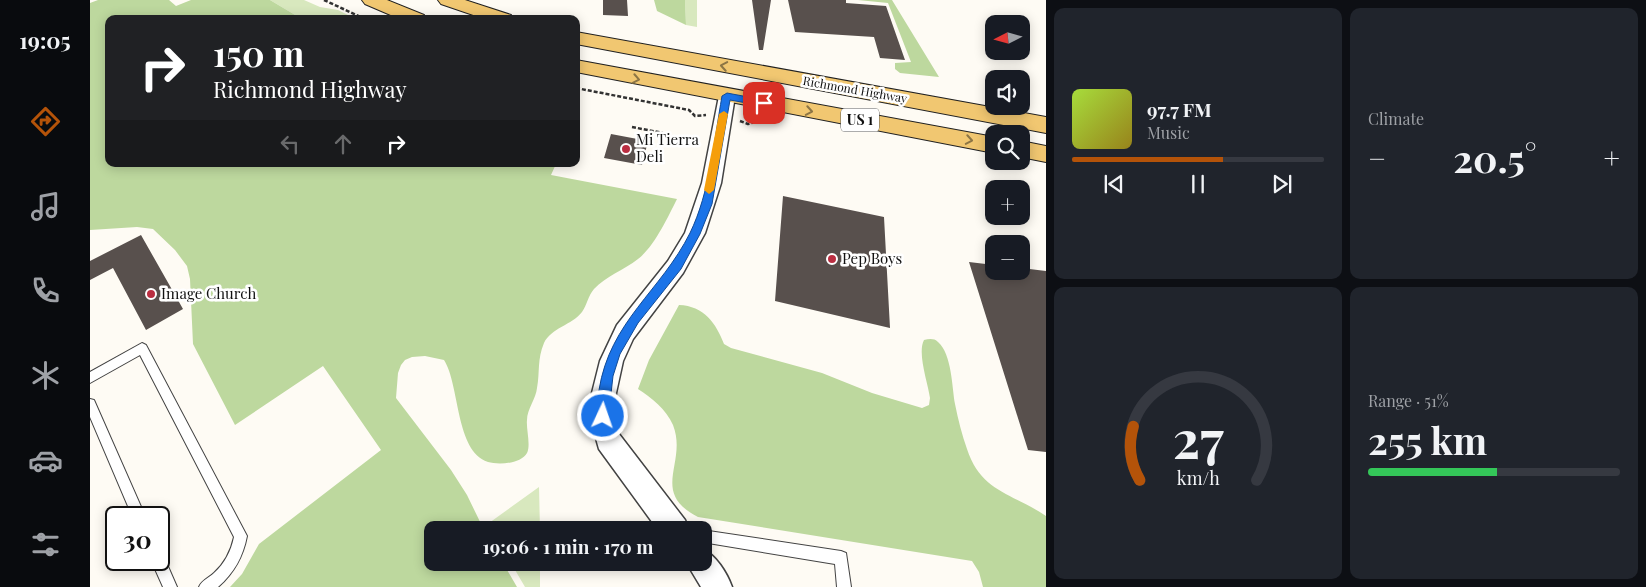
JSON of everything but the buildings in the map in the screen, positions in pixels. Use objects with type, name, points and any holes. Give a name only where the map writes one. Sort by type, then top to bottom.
[{"type":"main road","points":[[371,0],[407,15]]},
{"type":"main road","points":[[447,0],[492,15]]},
{"type":"main road","name":"Richmond Highway","points":[[580,39],[1046,125]]},
{"type":"main road","name":"Richmond Highway","points":[[580,67],[727,96],[985,142]]},
{"type":"main road","points":[[727,96],[734,88],[749,83],[806,80]]},
{"type":"main road","points":[[1030,151],[1046,154]]},
{"type":"street","points":[[668,521],[608,440],[604,427],[603,405],[607,376],[620,342],[634,319],[677,266],[698,226],[707,204],[727,96]]},
{"type":"street","points":[[706,571],[718,587]]},
{"type":"lane","points":[[90,378],[142,348],[240,536],[236,554],[229,566],[223,574],[206,587]]},
{"type":"lane","points":[[90,404],[135,506]]},
{"type":"lane","points":[[712,538],[841,558],[844,587]]},
{"type":"lane","points":[[163,571],[170,587]]},
{"type":"path","points":[[324,0],[356,15]]},
{"type":"path","points":[[580,89],[689,110],[695,116],[703,115]]},
{"type":"path","points":[[743,122],[748,124]]},
{"type":"path","points":[[632,127],[663,133]]},
{"type":"green space","points":[[98,0],[169,0],[176,6],[191,0],[270,0],[295,15],[105,15],[105,167],[555,167],[551,175],[677,199],[660,231],[644,254],[599,284],[592,292],[582,312],[551,334],[544,343],[536,392],[527,416],[528,450],[524,457],[509,463],[492,463],[477,455],[469,445],[464,431],[453,385],[444,360],[425,356],[412,357],[405,360],[401,365],[398,373],[396,398],[451,470],[467,495],[480,521],[424,521],[424,571],[508,571],[517,587],[230,587],[242,574],[259,544],[381,450],[323,366],[235,425],[193,344],[190,279],[187,266],[175,250],[153,229],[137,227],[90,230],[90,3]]},
{"type":"green space","points":[[270,0],[304,0],[320,7],[338,10],[348,15],[295,15]]},
{"type":"green space","points":[[654,0],[685,0],[686,25],[657,11]]},
{"type":"green space","points":[[685,0],[697,0],[697,27],[686,25]]},
{"type":"green space","points":[[858,0],[892,0],[939,77],[900,73],[895,69],[895,63],[911,62],[888,3]]},
{"type":"green space","points":[[679,305],[688,306],[702,312],[713,323],[724,344],[731,348],[822,373],[872,393],[922,408],[929,405],[930,398],[922,360],[922,346],[924,340],[931,339],[936,341],[943,347],[949,363],[959,421],[965,444],[973,463],[989,483],[1046,516],[1046,587],[983,587],[979,572],[972,561],[698,517],[683,507],[676,497],[673,487],[676,439],[673,425],[667,414],[658,404],[638,389],[649,360]]},
{"type":"green space","points":[[539,487],[540,521],[492,521]]},
{"type":"green space","points":[[516,571],[540,571],[540,587],[525,587]]},
{"type":"slow traffic","points":[[709,190],[724,114]]},
{"type":"place","name":"Mi Tierra Deli","points":[[626,149]]},
{"type":"place","name":"Pep Boys","points":[[832,259]]},
{"type":"place","name":"Image Church","points":[[151,294]]},
{"type":"route","points":[[603,416],[607,376],[615,352],[634,319],[677,266],[695,234],[707,204],[727,96],[764,103]]}]
